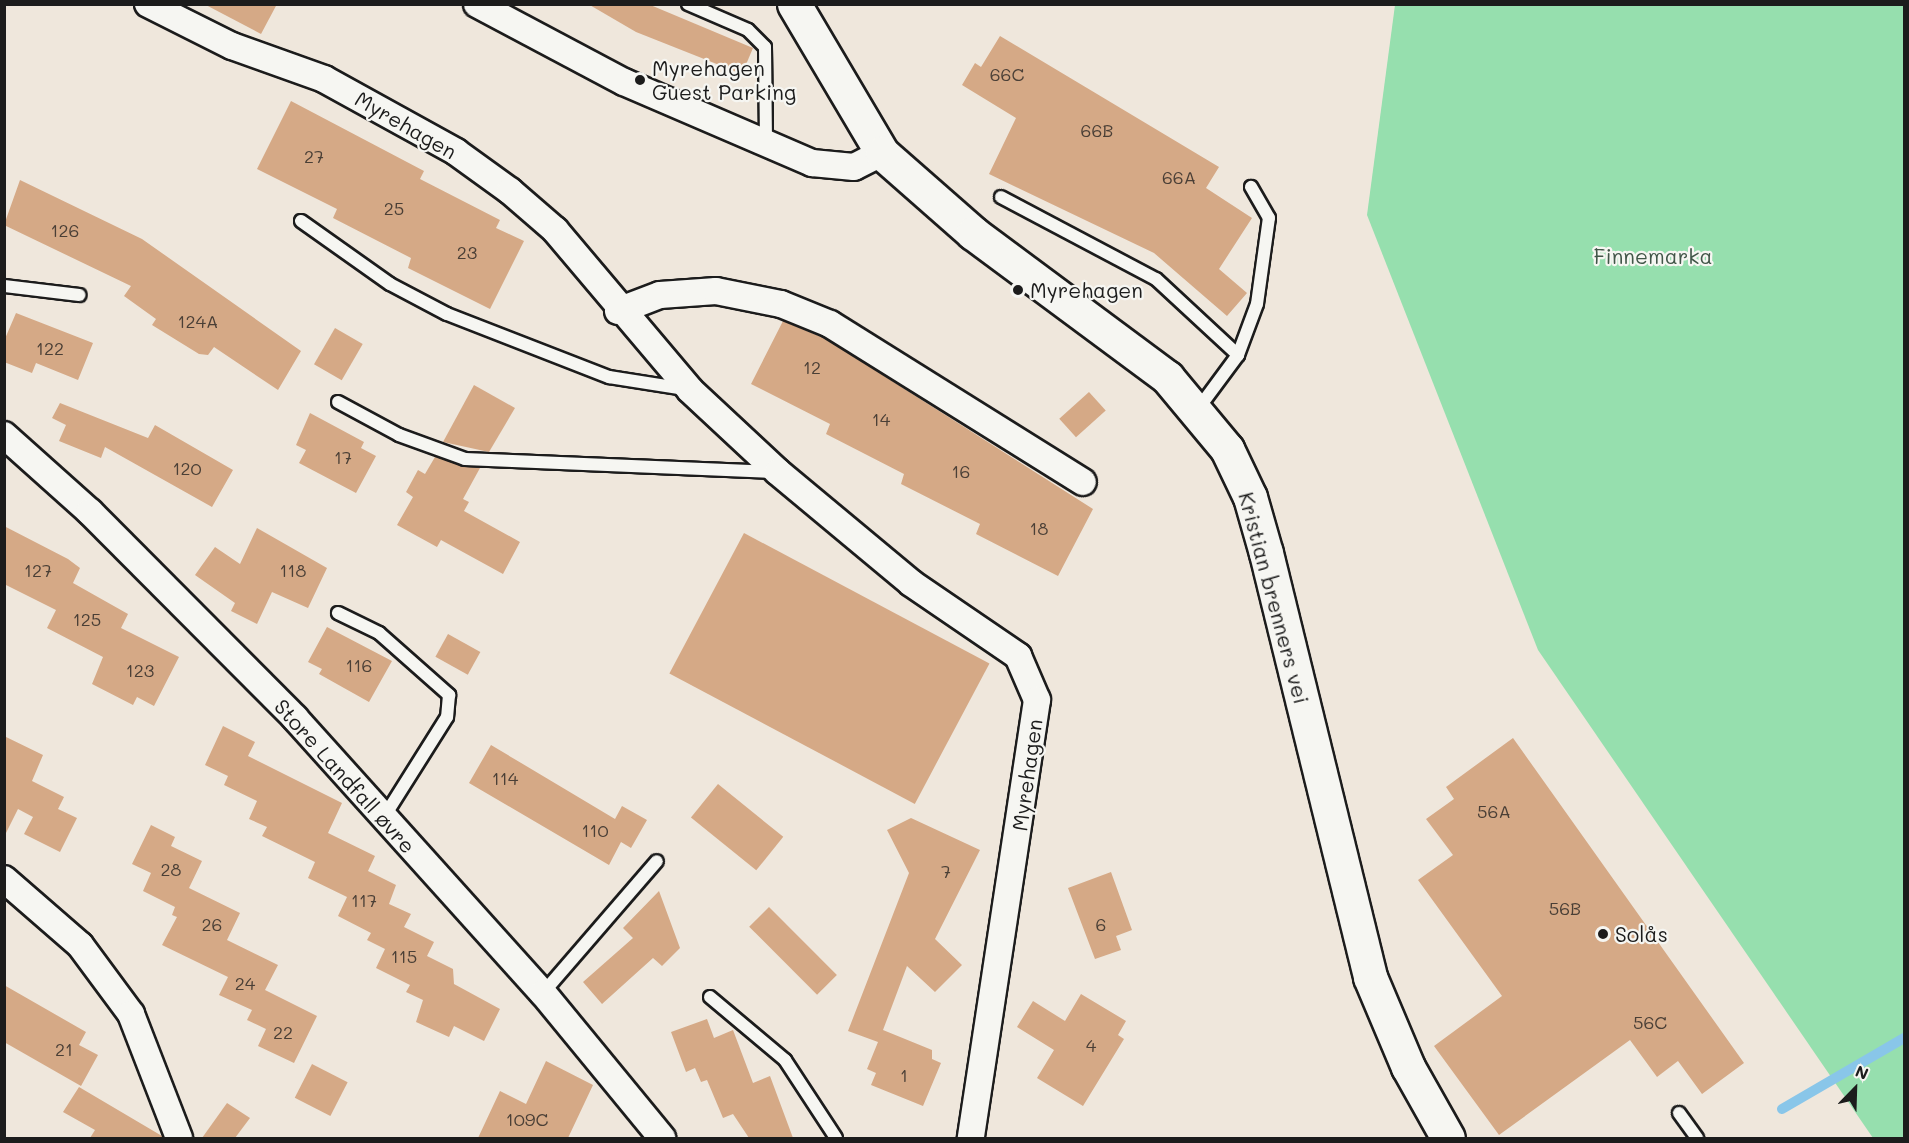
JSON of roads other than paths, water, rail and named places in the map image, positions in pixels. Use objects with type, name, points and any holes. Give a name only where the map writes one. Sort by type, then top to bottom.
[{"type":"main road","name":"Kristian brenners vei","points":[[794,4],[882,153],[973,233],[1167,377],[1198,409],[1250,497],[1370,977],[1408,1067],[1448,1138]]},
{"type":"street","name":"Myrehagen","points":[[148,4],[232,46],[324,78],[456,152],[555,231],[618,311],[690,390],[778,472],[911,583],[1018,656],[1031,676],[1037,700],[1033,742],[971,1138]]},
{"type":"street","points":[[477,4],[624,82],[766,141],[812,163],[854,167],[882,153]]},
{"type":"street","points":[[618,311],[660,295],[716,291],[781,304],[839,329],[1083,482]]},
{"type":"street","name":"Store Landfall øvre","points":[[4,435],[90,512],[262,685],[543,993],[662,1138]]},
{"type":"street","points":[[4,879],[80,945],[131,1014],[179,1138]]},
{"type":"lane","points":[[688,4],[748,30],[765,47],[766,141]]},
{"type":"lane","points":[[1198,409],[1238,354],[1257,304],[1269,218],[1251,187]]},
{"type":"lane","points":[[1001,197],[1156,279],[1238,354]]},
{"type":"lane","points":[[301,221],[390,284],[447,314],[609,377],[690,390]]},
{"type":"lane","points":[[4,286],[79,295]]},
{"type":"lane","points":[[338,402],[399,435],[465,459],[778,472]]},
{"type":"lane","points":[[338,613],[402,651],[446,690],[451,705],[384,817]]},
{"type":"lane","points":[[543,993],[657,861]]},
{"type":"lane","points":[[710,997],[785,1060],[836,1138]]},
{"type":"lane","points":[[1679,1113],[1697,1138]]},
{"type":"waterway","points":[[1782,1109],[1904,1038]]},
{"type":"place","name":"Myrehagen Guest Parking","points":[[640,80]]},
{"type":"place","name":"Myrehagen","points":[[1018,290]]},
{"type":"place","name":"Solås","points":[[1603,934]]},
{"type":"park label","name":"Finnemarka","points":[[1653,256]]}]
